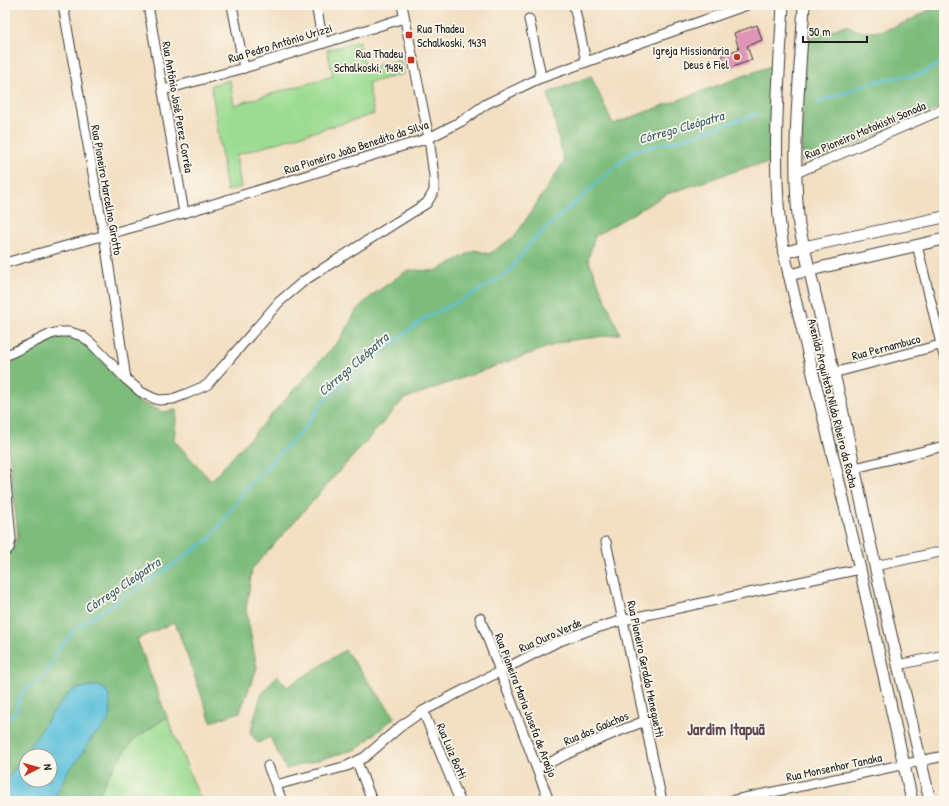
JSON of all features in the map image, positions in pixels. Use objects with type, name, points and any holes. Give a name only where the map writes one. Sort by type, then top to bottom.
[{"type":"main road","name":"Avenida Arquiteto Nildo Ribeiro da Rocha","points":[[783,5],[777,104],[776,152],[779,218],[784,253],[860,569],[912,801]]},
{"type":"main road","name":"Avenida Arquiteto Nildo Ribeiro da Rocha","points":[[804,5],[796,133],[796,173],[799,226],[855,468],[875,566],[930,801]]},
{"type":"main road","points":[[784,253],[804,247],[944,217]]},
{"type":"main road","points":[[789,275],[944,239]]},
{"type":"street","name":"Rua Pioneiro Marcelino Girotto","points":[[63,5],[104,235],[126,379]]},
{"type":"street","name":"Rua Antônio José Perez Corrêa","points":[[148,5],[184,213]]},
{"type":"street","points":[[232,5],[244,68]]},
{"type":"street","points":[[316,5],[323,42]]},
{"type":"street","points":[[5,356],[51,334],[70,332],[82,336],[91,343],[126,379],[141,392],[159,400],[173,399],[207,385],[279,302],[305,280],[427,203],[434,191],[434,176],[429,138],[402,5]]},
{"type":"street","points":[[574,5],[586,62]]},
{"type":"street","name":"Rua Pioneiro João Benedito da Silva","points":[[5,263],[184,213],[429,138],[462,121],[486,104],[538,79],[747,5]]},
{"type":"street","name":"Rua Pedro Antônio Urizzi","points":[[163,90],[244,68],[323,42],[404,18]]},
{"type":"street","points":[[529,19],[540,71],[538,79]]},
{"type":"street","name":"Rua Pioneiro Motokishi Sonoda","points":[[796,173],[944,109]]},
{"type":"street","points":[[917,246],[943,344],[944,356]]},
{"type":"street","name":"Rua Pernambuco","points":[[833,373],[943,344]]},
{"type":"street","points":[[855,468],[944,446]]},
{"type":"street","points":[[5,472],[11,539],[9,548],[5,552]]},
{"type":"street","name":"Rua Pioneiro Geraldo Meneguetti","points":[[606,542],[662,801]]},
{"type":"street","points":[[875,566],[944,551]]},
{"type":"street","name":"Rua Ouro Verde","points":[[276,786],[357,762],[409,720],[423,711],[557,642],[623,620],[860,569]]},
{"type":"street","name":"Rua Pioneira Maria Josefa de Araújo","points":[[480,618],[549,801]]},
{"type":"street","points":[[898,665],[944,654]]},
{"type":"street","name":"Rua Luiz Botti","points":[[423,711],[460,801]]},
{"type":"street","name":"Rua dos Gaúchos","points":[[536,769],[603,737],[645,721]]},
{"type":"street","name":"Rua Monsenhor Tanaka","points":[[730,801],[944,756]]},
{"type":"street","points":[[357,762],[372,801]]},
{"type":"street","points":[[268,766],[282,801]]},
{"type":"green space","points":[[938,5],[944,5],[944,106],[827,157],[802,162],[802,128],[807,39],[846,25],[858,31],[880,31],[911,20]]},
{"type":"green space","points":[[360,41],[365,69],[400,60],[403,74],[368,83],[374,114],[236,155],[241,187],[227,191],[211,85],[230,80],[234,105],[333,76],[327,50]]},
{"type":"green space","points":[[776,64],[774,163],[751,166],[667,194],[595,236],[588,259],[620,334],[565,341],[404,399],[252,569],[246,610],[257,668],[240,712],[211,722],[175,622],[137,639],[167,717],[133,740],[110,772],[95,801],[5,801],[5,556],[15,545],[18,536],[8,447],[8,365],[55,338],[72,336],[87,344],[138,401],[163,412],[177,410],[174,440],[211,481],[341,338],[357,309],[375,293],[408,270],[436,271],[475,250],[489,254],[515,236],[564,162],[548,93],[591,76],[613,124]]},
{"type":"green space","points":[[345,650],[395,717],[357,749],[286,769],[270,737],[258,743],[250,733],[261,695],[277,675],[287,687]]},
{"type":"green space","points":[[167,717],[201,801],[95,801],[110,772],[133,739]]},
{"type":"water","points":[[91,686],[99,686],[105,689],[109,696],[111,714],[107,723],[93,736],[78,760],[68,771],[53,801],[5,801],[5,783],[18,764],[18,788],[58,788],[58,748],[29,748],[51,715],[68,694],[76,689]]},
{"type":"building","points":[[757,25],[762,40],[747,46],[752,60],[727,69],[722,55],[739,49],[734,33]]},
{"type":"waterway","name":"Córrego Cleópatra","points":[[818,102],[881,80],[922,74],[944,61]]},
{"type":"waterway","name":"Córrego Cleópatra","points":[[5,722],[15,713],[22,692],[46,676],[57,651],[76,628],[211,538],[248,486],[303,430],[326,398],[423,319],[464,299],[507,274],[532,241],[634,150],[677,141],[757,114]]},
{"type":"place","name":"Rua Thadeu Schalkoski, 1439","points":[[409,35]]},
{"type":"place","name":"Igreja Missionária Deus é Fiel","points":[[737,57]]},
{"type":"place","name":"Rua Thadeu Schalkoski, 1484","points":[[411,60]]},
{"type":"district","name":"Jardim Itapuã","points":[[726,729]]}]
